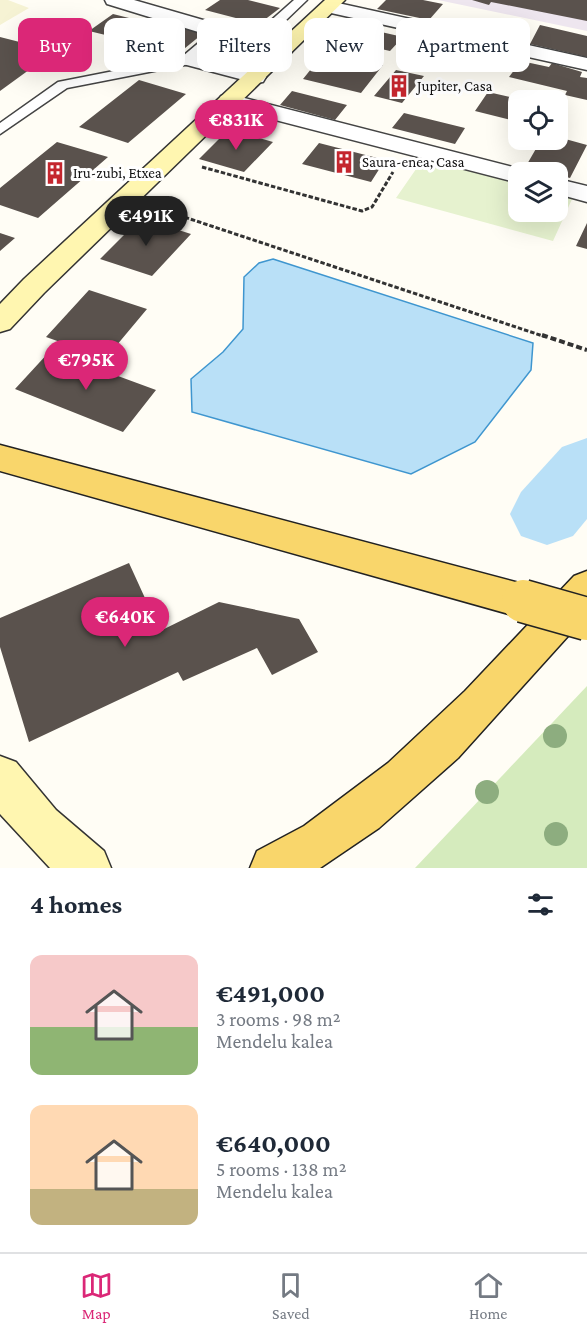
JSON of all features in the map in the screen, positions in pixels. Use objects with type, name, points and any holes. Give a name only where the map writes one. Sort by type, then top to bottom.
[{"type":"main road","points":[[292,42],[333,4]]},
{"type":"main road","points":[[0,322],[34,286],[260,72]]},
{"type":"main road","points":[[8,460],[587,619]]},
{"type":"main road","points":[[274,868],[338,831],[383,799],[423,764],[587,588]]},
{"type":"main road","points":[[0,778],[28,815],[65,852],[87,868]]},
{"type":"street","points":[[114,0],[138,3],[197,23]]},
{"type":"street","points":[[333,4],[587,64]]},
{"type":"street","points":[[190,60],[197,54]]},
{"type":"street","points":[[190,60],[255,77]]},
{"type":"street","points":[[230,101],[508,173]]},
{"type":"street","points":[[568,189],[587,194]]},
{"type":"lane","points":[[281,18],[301,0]]},
{"type":"lane","points":[[0,130],[63,85],[190,60]]},
{"type":"path","points":[[195,165],[362,211],[372,207],[408,147]]},
{"type":"path","points":[[152,206],[587,350]]},
{"type":"shaded area","points":[[0,0],[8,0],[29,8],[0,25]]},
{"type":"shaded area","points":[[438,0],[587,0],[587,31]]},
{"type":"green space","points":[[423,159],[508,180],[508,222],[562,222],[553,241],[396,198]]},
{"type":"green space","points":[[568,196],[573,197],[568,208]]},
{"type":"green space","points":[[587,686],[587,868],[415,868]]},
{"type":"water","points":[[273,259],[533,343],[531,370],[475,442],[411,474],[192,412],[191,379],[223,352],[243,329],[244,277],[259,263]]},
{"type":"building","points":[[220,0],[248,0],[280,8],[267,18],[236,18],[205,10]]},
{"type":"building","points":[[386,0],[423,0],[443,4],[431,18],[420,18],[377,9]]},
{"type":"building","points":[[472,0],[587,0],[587,21],[491,2],[489,5]]},
{"type":"building","points":[[113,14],[129,18],[107,18]]},
{"type":"building","points":[[104,20],[104,35],[92,32],[92,29]]},
{"type":"building","points":[[540,25],[587,36],[587,57],[530,44]]},
{"type":"building","points":[[185,26],[197,29],[197,38],[185,48]]},
{"type":"building","points":[[384,33],[396,35],[396,45],[390,51],[384,50]]},
{"type":"building","points":[[0,37],[18,42],[18,72],[26,72],[0,91]]},
{"type":"building","points":[[530,63],[549,67],[552,63],[582,72],[580,77],[587,78],[587,100],[568,96],[568,90],[509,77],[513,72],[530,72]]},
{"type":"building","name":"Jupiter, Casa","points":[[396,70],[396,72],[424,76],[402,103],[374,96]]},
{"type":"building","points":[[309,72],[378,72],[361,93],[303,79]]},
{"type":"building","points":[[139,80],[186,94],[128,143],[79,127]]},
{"type":"building","points":[[292,91],[347,105],[335,120],[280,105]]},
{"type":"building","points":[[488,92],[508,97],[508,119],[475,111]]},
{"type":"building","points":[[404,113],[465,128],[455,144],[392,128]]},
{"type":"building","points":[[229,129],[273,142],[244,172],[199,159]]},
{"type":"building","points":[[568,140],[587,145],[570,178],[568,177],[568,162],[528,162],[535,150],[568,150]]},
{"type":"building","name":"Iru-zubi, Etxea","points":[[57,142],[108,157],[38,218],[0,205],[0,188]]},
{"type":"building","name":"Saura-enea, Casa","points":[[319,143],[385,160],[371,182],[302,164]]},
{"type":"building","points":[[141,218],[191,234],[152,276],[100,259]]},
{"type":"building","points":[[587,223],[587,249],[576,246]]},
{"type":"building","points":[[0,233],[15,238],[0,251]]},
{"type":"building","points":[[89,290],[147,309],[106,358],[46,337]]},
{"type":"building","points":[[50,351],[156,390],[123,432],[15,389]]},
{"type":"building","points":[[129,563],[160,631],[219,602],[299,619],[318,652],[272,675],[257,648],[183,681],[178,672],[29,742],[0,647],[0,618]]},
{"type":"waterway","points":[[547,514],[587,467]]},
{"type":"place","name":"Jupiter, Casa","points":[[399,86]]},
{"type":"place","name":"Saura-enea, Casa","points":[[344,162]]},
{"type":"place","name":"Iru-zubi, Etxea","points":[[55,173]]}]
